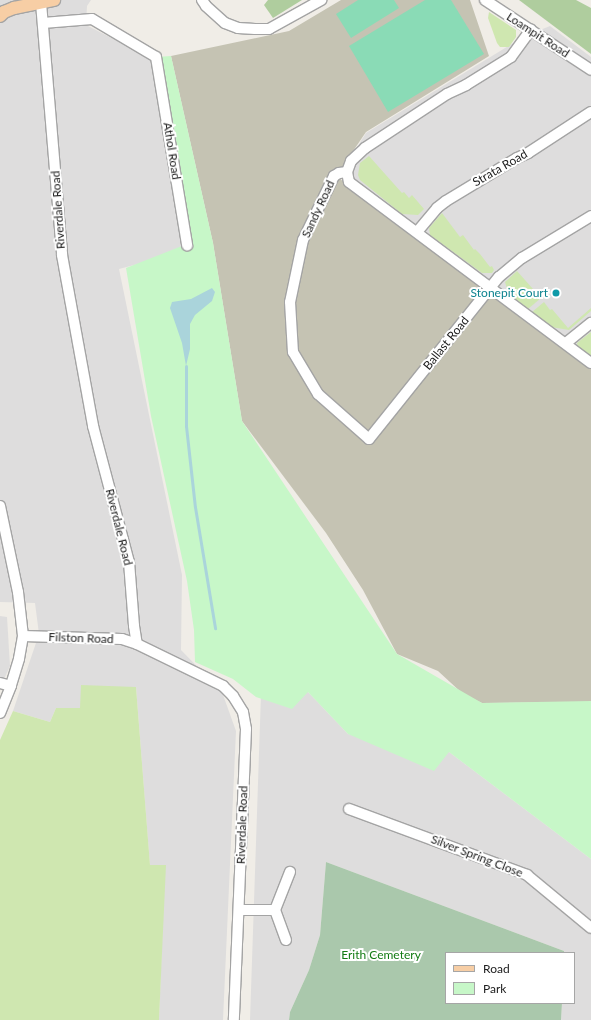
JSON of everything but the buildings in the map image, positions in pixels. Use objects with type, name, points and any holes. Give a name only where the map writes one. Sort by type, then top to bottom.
[{"type":"main road","points":[[0,16],[4,12],[14,8],[54,0]]},
{"type":"street","points":[[202,0],[225,23],[238,28],[255,29],[270,29],[321,0]]},
{"type":"street","name":"Loampit Road","points":[[485,0],[591,70]]},
{"type":"street","name":"Riverdale Road","points":[[41,3],[62,255],[93,426],[129,562],[134,626],[137,644],[223,686],[243,712],[246,728],[234,1020]]},
{"type":"street","name":"Athol Road","points":[[43,23],[92,20],[156,57],[187,245]]},
{"type":"street","name":"Sandy Road","points":[[369,439],[318,394],[293,352],[290,302],[303,240],[334,176],[339,173],[347,172],[351,161],[364,148],[446,94],[466,85],[511,57],[520,46],[530,29]]},
{"type":"street","name":"Strata Road","points":[[417,232],[437,208],[446,201],[517,158],[528,153],[591,112]]},
{"type":"street","points":[[347,172],[349,182],[591,363]]},
{"type":"street","name":"Ballast Road","points":[[369,439],[492,288],[499,277],[515,262],[591,216]]},
{"type":"street","points":[[566,344],[591,323]]},
{"type":"street","points":[[0,506],[18,592],[23,636],[19,659],[11,686],[0,713]]},
{"type":"street","name":"Filston Road","points":[[23,636],[122,639],[137,644]]},
{"type":"street","points":[[0,683],[11,686]]},
{"type":"street","name":"Silver Spring Close","points":[[349,809],[527,875],[591,928]]},
{"type":"street","points":[[286,940],[275,910],[290,872]]},
{"type":"street","points":[[239,910],[275,910]]},
{"type":"shaded area","points":[[0,0],[91,0],[87,6],[86,25],[151,58],[183,252],[119,269],[182,575],[181,650],[222,692],[236,731],[223,1020],[159,1020],[165,865],[150,866],[136,687],[80,708],[56,708],[50,722],[13,711],[39,634],[35,603],[0,602]]},
{"type":"shaded area","points":[[341,0],[470,0],[489,56],[366,132],[336,176],[591,367],[591,702],[482,703],[463,694],[438,671],[397,654],[363,590],[326,533],[242,421],[213,243],[171,56],[289,31]]},
{"type":"shaded area","points":[[550,26],[591,57],[591,364],[342,171],[366,133],[523,37]]},
{"type":"shaded area","points":[[0,616],[7,617],[10,666],[0,688]]},
{"type":"shaded area","points":[[308,692],[348,734],[449,752],[591,859],[591,1020],[561,1020],[562,1004],[575,1004],[575,952],[564,952],[326,862],[320,935],[309,970],[290,1012],[289,1020],[250,1020],[261,694]]},
{"type":"green space","points":[[268,0],[302,0],[273,18],[264,5]]},
{"type":"green space","points":[[358,0],[394,0],[399,8],[351,38],[336,14]]},
{"type":"green space","points":[[425,0],[451,0],[484,54],[388,112],[349,46]]},
{"type":"green space","points":[[519,0],[576,0],[591,8],[591,54]]},
{"type":"green space","points":[[489,12],[516,30],[516,37],[509,47],[500,47],[497,43],[488,18]]},
{"type":"green space","points":[[171,56],[213,243],[242,421],[397,654],[482,703],[591,701],[591,859],[449,752],[434,771],[348,734],[308,692],[292,709],[256,697],[233,679],[195,662],[194,630],[187,581],[151,416],[126,268],[187,244],[156,57]]},
{"type":"green space","points":[[369,156],[402,193],[404,192],[409,198],[412,195],[424,209],[418,215],[402,214],[360,180],[358,175],[360,163]]},
{"type":"green space","points":[[442,213],[460,237],[463,235],[474,250],[475,249],[480,254],[490,267],[492,266],[494,270],[492,273],[482,273],[430,235],[429,228]]},
{"type":"green space","points":[[517,271],[541,298],[528,309],[509,295],[505,282]]},
{"type":"green space","points":[[544,302],[568,328],[591,308],[591,311],[569,330],[551,327],[532,312]]},
{"type":"green space","points":[[591,332],[591,358],[578,348],[577,343]]},
{"type":"green space","points":[[81,685],[136,687],[150,865],[166,865],[159,1020],[0,1020],[0,740],[13,711],[50,722],[56,708],[80,708]]},
{"type":"green space","name":"Erith Cemetery","points":[[326,862],[564,951],[445,952],[445,1004],[562,1004],[561,1020],[289,1020],[290,1012],[309,970],[320,935]]},
{"type":"water","points":[[212,288],[215,292],[212,301],[195,315],[190,324],[190,349],[186,366],[182,343],[170,308],[172,302],[191,299]]},
{"type":"waterway","points":[[186,366],[186,426],[195,507],[215,628]]},
{"type":"place","name":"Stonepit Court","points":[[556,293]]}]
